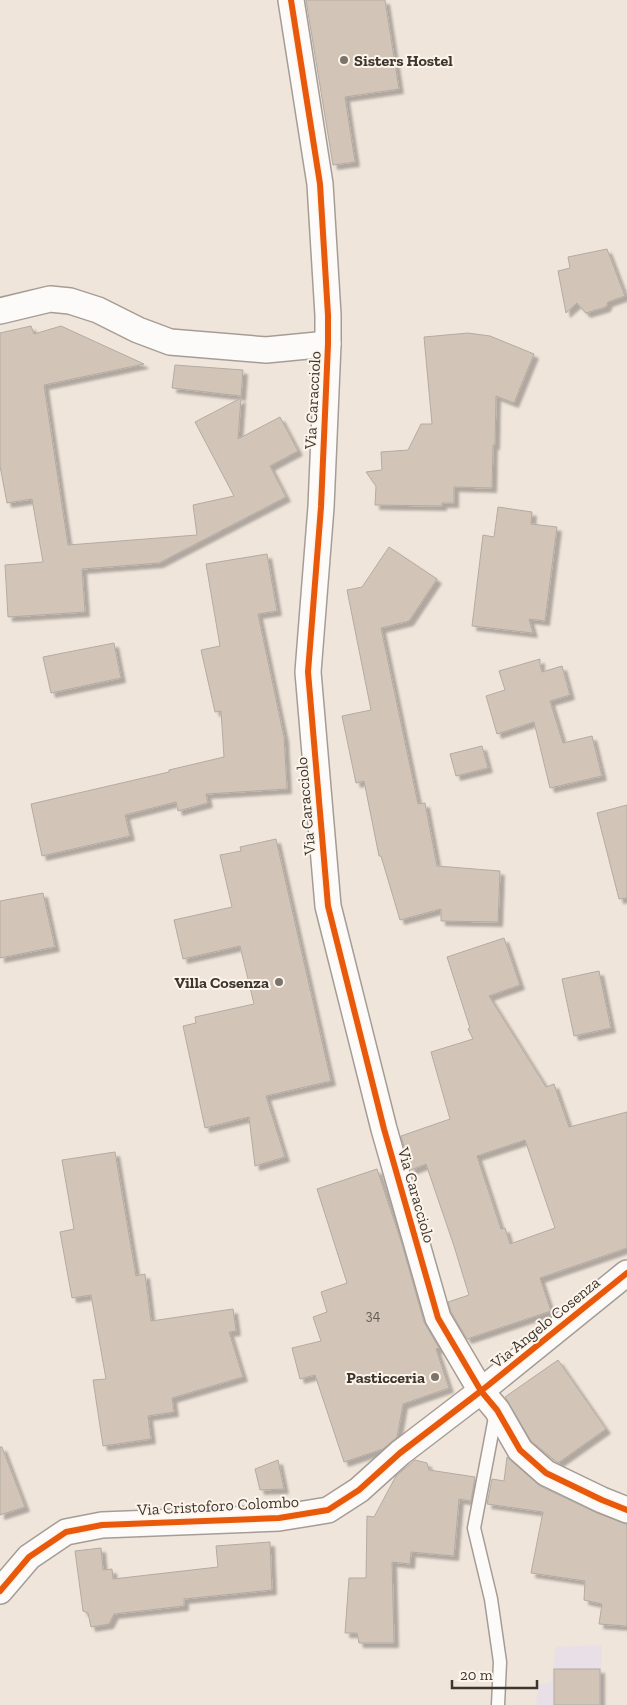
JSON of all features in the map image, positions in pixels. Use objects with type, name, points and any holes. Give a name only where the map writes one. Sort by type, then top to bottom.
[{"type":"street","name":"Via Caracciolo","points":[[291,0],[320,184],[328,315],[321,507],[308,672],[328,906],[384,1129],[438,1318],[520,1450],[546,1473],[627,1510]]},
{"type":"street","points":[[0,311],[50,299],[70,301],[98,310],[138,330],[170,342],[266,350],[328,344]]},
{"type":"street","name":"Via Angelo Cosenza","points":[[489,1401],[627,1274]]},
{"type":"street","name":"Via Cristoforo Colombo","points":[[0,1591],[29,1557],[66,1532],[102,1525],[279,1518],[328,1510],[359,1490],[400,1453],[489,1401]]},
{"type":"lane","points":[[489,1401],[474,1528],[491,1599],[500,1662],[498,1705]]},
{"type":"shaded area","points":[[602,1645],[601,1705],[536,1705],[538,1685],[551,1682],[556,1647]]},
{"type":"building","points":[[306,0],[385,0],[399,89],[345,97],[355,162],[333,165]]},
{"type":"building","points":[[607,249],[625,296],[608,302],[606,307],[586,313],[577,303],[566,313],[558,271],[570,268],[568,257]]},
{"type":"building","points":[[31,326],[34,334],[61,326],[144,364],[44,385],[68,545],[197,535],[193,505],[234,496],[195,422],[241,398],[238,439],[280,417],[298,451],[270,466],[286,497],[159,563],[82,569],[85,612],[8,617],[5,565],[43,562],[32,499],[7,503],[0,466],[0,333]]},
{"type":"building","points":[[468,333],[490,336],[534,354],[514,403],[496,396],[492,488],[454,487],[454,503],[442,503],[442,506],[375,505],[376,486],[366,472],[382,470],[381,452],[408,450],[421,424],[432,424],[424,337]]},
{"type":"building","points":[[175,365],[243,370],[241,396],[172,388]]},
{"type":"building","points":[[498,507],[532,512],[531,524],[557,527],[545,621],[529,619],[533,633],[472,626],[483,535],[494,537]]},
{"type":"building","points":[[389,547],[437,579],[409,621],[381,628],[418,804],[425,803],[437,866],[500,871],[498,922],[441,921],[441,909],[400,920],[381,856],[379,856],[364,781],[356,783],[342,716],[371,710],[347,590],[362,587]]},
{"type":"building","points":[[267,554],[277,611],[258,614],[284,737],[287,789],[206,794],[208,803],[178,811],[176,802],[125,815],[130,836],[42,856],[31,804],[169,772],[169,770],[224,757],[221,711],[215,712],[201,650],[220,646],[206,564]]},
{"type":"building","points":[[114,643],[121,678],[51,693],[43,657]]},
{"type":"building","points":[[540,659],[542,672],[562,666],[570,695],[550,701],[563,743],[592,736],[602,776],[550,788],[534,722],[497,734],[486,696],[505,690],[499,671]]},
{"type":"building","points":[[482,746],[488,768],[456,776],[450,754]]},
{"type":"building","points":[[627,805],[627,898],[619,899],[597,813]]},
{"type":"building","name":"Villa Cosenza","points":[[276,839],[331,1081],[266,1096],[285,1157],[255,1166],[249,1117],[205,1128],[183,1026],[196,1023],[195,1017],[254,1004],[240,946],[183,959],[174,920],[232,907],[220,855],[241,851],[240,847]]},
{"type":"building","points":[[43,893],[55,947],[0,958],[0,901]]},
{"type":"building","points":[[504,938],[520,985],[489,996],[546,1087],[554,1084],[569,1127],[627,1112],[627,1248],[540,1278],[551,1311],[467,1339],[451,1312],[448,1302],[469,1295],[454,1246],[426,1164],[411,1170],[401,1136],[450,1119],[431,1052],[473,1039],[468,1029],[470,1028],[447,957]],"holes":[[[525,1140],[555,1228],[510,1244],[505,1228],[501,1229],[477,1156]]]},
{"type":"building","points":[[599,971],[611,1028],[574,1036],[562,979]]},
{"type":"building","points":[[115,1152],[136,1276],[145,1274],[151,1321],[233,1309],[236,1331],[229,1332],[243,1377],[172,1398],[174,1412],[148,1416],[151,1439],[103,1446],[93,1380],[106,1379],[91,1295],[72,1298],[60,1232],[74,1229],[62,1160]]},
{"type":"building","points":[[377,1169],[402,1244],[424,1322],[439,1348],[436,1349],[449,1388],[403,1404],[397,1437],[383,1449],[344,1462],[315,1375],[300,1379],[292,1348],[321,1341],[313,1317],[327,1312],[321,1292],[347,1283],[317,1189]]},
{"type":"building","points":[[558,1360],[606,1429],[558,1463],[531,1441],[505,1397]]},
{"type":"building","points":[[0,1447],[2,1447],[25,1507],[0,1515]]},
{"type":"building","points":[[507,1457],[540,1486],[597,1513],[627,1524],[627,1626],[599,1624],[602,1604],[584,1600],[585,1581],[531,1573],[543,1512],[487,1504],[492,1479],[504,1481]]},
{"type":"building","points":[[278,1460],[284,1489],[260,1490],[255,1469]]},
{"type":"building","points":[[415,1460],[427,1463],[429,1470],[475,1477],[471,1501],[459,1499],[454,1556],[411,1552],[410,1564],[392,1562],[394,1643],[359,1643],[357,1633],[345,1633],[349,1578],[366,1578],[367,1516],[374,1517],[396,1476]]},
{"type":"building","points":[[270,1542],[272,1590],[184,1599],[184,1606],[114,1614],[109,1624],[91,1627],[88,1613],[83,1611],[75,1551],[101,1548],[103,1570],[112,1569],[113,1579],[218,1567],[216,1546]]},
{"type":"building","points":[[554,1669],[600,1669],[600,1705],[554,1705]]},
{"type":"cycle path","points":[[291,0],[320,184],[328,315],[321,507],[308,672],[328,906],[384,1129],[438,1318],[481,1391],[497,1410],[520,1450],[546,1473],[627,1510]]},
{"type":"cycle path","points":[[0,1591],[29,1557],[66,1532],[102,1525],[279,1518],[328,1510],[359,1490],[400,1453],[481,1391],[627,1273]]},
{"type":"place","name":"Sisters Hostel","points":[[344,60]]},
{"type":"place","name":"Villa Cosenza","points":[[279,982]]},
{"type":"place","name":"Pasticceria","points":[[435,1377]]}]
